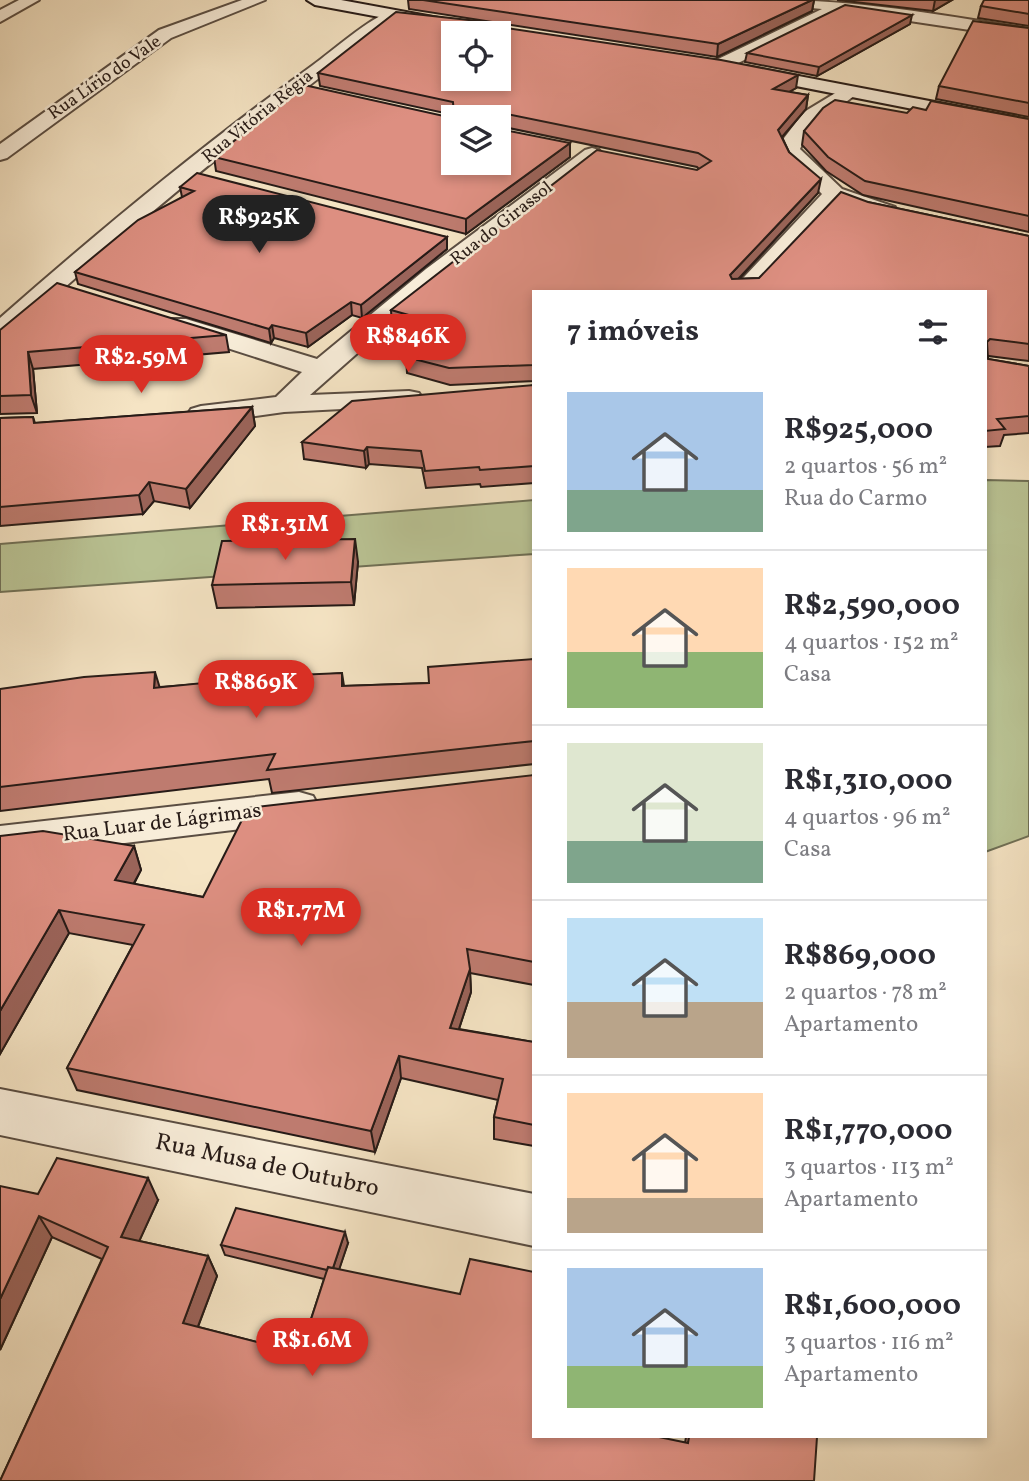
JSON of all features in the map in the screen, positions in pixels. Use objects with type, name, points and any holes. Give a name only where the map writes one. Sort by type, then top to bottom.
[{"type":"street","points":[[0,17],[31,0]]},
{"type":"street","name":"Rua Lírio do Vale","points":[[0,154],[165,34],[257,0]]},
{"type":"street","points":[[315,0],[441,23]]},
{"type":"street","points":[[779,0],[846,3],[1029,34]]},
{"type":"street","points":[[846,3],[713,64],[1029,126]]},
{"type":"street","name":"Rua Vitória Régia","points":[[0,331],[50,286],[188,173],[294,88],[392,16]]},
{"type":"street","points":[[294,88],[321,94]]},
{"type":"street","points":[[846,92],[812,116],[789,143],[790,150],[799,162],[834,194],[866,207],[906,216]]},
{"type":"street","points":[[566,148],[618,159]]},
{"type":"street","name":"Rua do Girassol","points":[[284,404],[320,369],[592,154]]},
{"type":"street","points":[[188,173],[211,178]]},
{"type":"street","points":[[743,290],[834,194]]},
{"type":"street","points":[[448,239],[474,246]]},
{"type":"street","points":[[50,286],[75,293]]},
{"type":"street","points":[[151,316],[320,369]]},
{"type":"street","points":[[179,417],[284,404],[437,398]]},
{"type":"street","name":"Rua Luar de Lágrimas","points":[[0,842],[342,802]]},
{"type":"street","name":"Rua Musa de Outubro","points":[[0,1112],[532,1220]]},
{"type":"green space","points":[[987,480],[1029,481],[1029,836],[987,851]]},
{"type":"green space","points":[[532,500],[532,554],[0,592],[0,544]]},
{"type":"building","points":[[423,0],[812,0],[718,44]]},
{"type":"building","points":[[984,0],[1029,0],[1029,14],[981,6]]},
{"type":"building","points":[[845,5],[912,15],[819,67],[747,53]]},
{"type":"building","points":[[396,12],[478,21],[441,21],[441,91],[511,91],[511,29],[721,60],[798,75],[773,89],[808,95],[778,130],[789,152],[821,179],[730,275],[732,279],[759,278],[841,192],[868,202],[1029,236],[1029,344],[990,339],[987,342],[987,290],[532,290],[532,365],[449,368],[406,357],[444,325],[391,310],[597,150],[697,170],[711,161],[698,153],[511,115],[511,105],[453,105],[453,102],[318,73]]},
{"type":"building","points":[[973,21],[1029,28],[1029,103],[939,86]]},
{"type":"building","points":[[304,85],[441,115],[441,175],[511,175],[511,131],[570,143],[466,219],[214,157]]},
{"type":"building","points":[[835,100],[907,113],[913,107],[926,110],[931,101],[1029,119],[1029,216],[865,181],[828,157],[804,131],[823,108]]},
{"type":"building","points":[[197,173],[447,237],[361,305],[351,302],[306,333],[272,325],[269,329],[75,272],[138,220],[194,191],[180,187]]},
{"type":"building","points":[[57,283],[226,335],[28,352],[31,395],[0,396],[0,330]]},
{"type":"building","points":[[987,342],[988,359],[1029,366],[1029,416],[997,419],[1005,429],[987,431]]},
{"type":"building","points":[[532,385],[532,466],[425,471],[421,451],[367,447],[364,451],[302,442],[352,401]]},
{"type":"building","points":[[252,407],[186,489],[149,482],[139,495],[0,507],[0,418],[33,417],[34,423]]},
{"type":"building","points":[[355,539],[351,582],[212,585],[222,541]]},
{"type":"building","points":[[532,659],[532,741],[267,770],[275,754],[0,787],[0,689],[84,677],[155,672],[154,688],[273,676],[342,673],[342,686],[429,683],[428,667]]},
{"type":"building","points":[[532,775],[532,962],[467,949],[470,969],[450,1028],[532,1042],[532,1125],[494,1117],[503,1079],[399,1056],[371,1131],[67,1068],[144,925],[59,910],[0,1011],[0,836],[43,831],[134,846],[115,880],[203,897],[248,808]]},
{"type":"building","points":[[57,1158],[148,1178],[121,1237],[208,1256],[183,1323],[300,1353],[328,1267],[460,1294],[470,1259],[532,1272],[532,1438],[664,1438],[688,1443],[689,1438],[817,1438],[814,1481],[0,1481],[108,1247],[39,1216],[0,1299],[0,1186],[38,1194]]},
{"type":"building","points":[[236,1208],[345,1232],[333,1268],[328,1267],[327,1270],[221,1245]]}]
